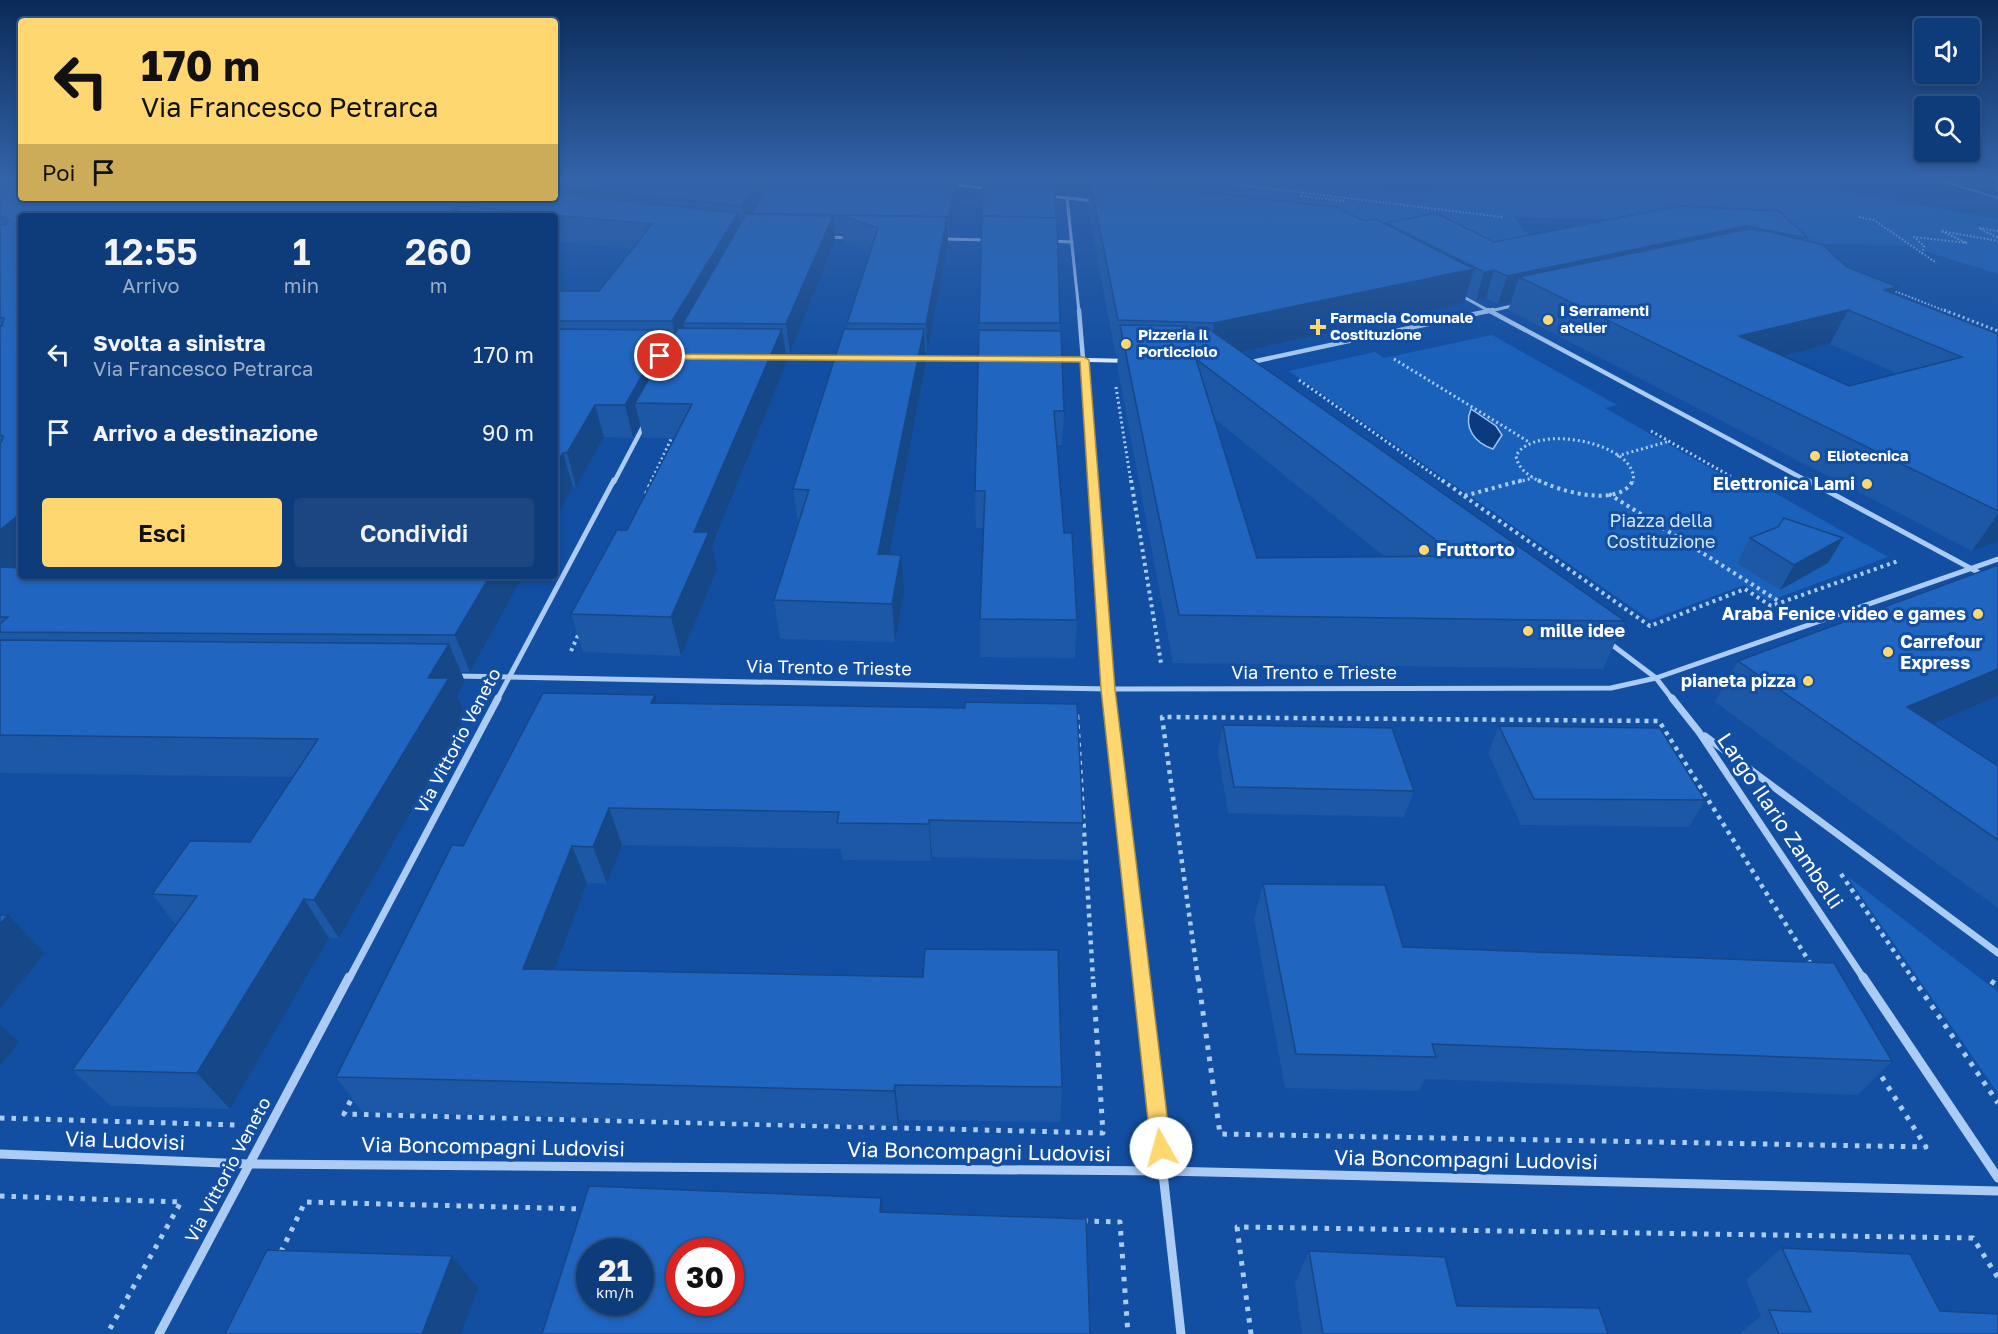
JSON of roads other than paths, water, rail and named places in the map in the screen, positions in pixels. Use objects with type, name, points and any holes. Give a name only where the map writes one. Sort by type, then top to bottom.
[{"type":"street","points":[[946,239],[990,240]]},
{"type":"street","points":[[1048,241],[1072,242],[1084,360],[1108,689],[1181,1334]]},
{"type":"street","points":[[1455,293],[1998,583]]},
{"type":"street","points":[[1250,372],[1240,364],[1527,303]]},
{"type":"street","points":[[765,357],[865,357]]},
{"type":"street","points":[[900,358],[1006,359]]},
{"type":"street","points":[[1030,359],[1147,361]]},
{"type":"street","name":"Via Vittorio Veneto","points":[[159,1334],[648,417]]},
{"type":"street","points":[[1656,678],[1998,559]]},
{"type":"street","points":[[1602,638],[1656,678],[1699,732]]},
{"type":"street","name":"Via Trento e Trieste","points":[[448,676],[1108,689],[1611,687],[1656,678]]},
{"type":"street","name":"Largo Ilario Zambelli","points":[[1699,732],[1998,953]]},
{"type":"street","name":"Largo Ilario Zambelli","points":[[1699,732],[1998,1178]]},
{"type":"street","name":"Via Ludovisi","points":[[0,1154],[248,1164]]},
{"type":"street","name":"Via Boncompagni Ludovisi","points":[[248,1164],[1164,1171],[1998,1191]]},
{"type":"place","name":"I Serramenti atelier","points":[[1548,320]]},
{"type":"place","name":"Farmacia Comunale Costituzione","points":[[1318,327]]},
{"type":"place","name":"Pizzeria il Porticciolo","points":[[1126,344]]},
{"type":"place","name":"Eliotecnica","points":[[1815,456]]},
{"type":"place","name":"Elettronica Lami","points":[[1867,484]]},
{"type":"place","name":"Fruttorto","points":[[1424,550]]},
{"type":"place","name":"Araba Fenice video e games","points":[[1978,614]]},
{"type":"place","name":"mille idee","points":[[1528,631]]},
{"type":"place","name":"Carrefour Express","points":[[1888,652]]},
{"type":"place","name":"pianeta pizza","points":[[1808,681]]},
{"type":"park label","name":"Piazza della Costituzione","points":[[1661,531]]}]
